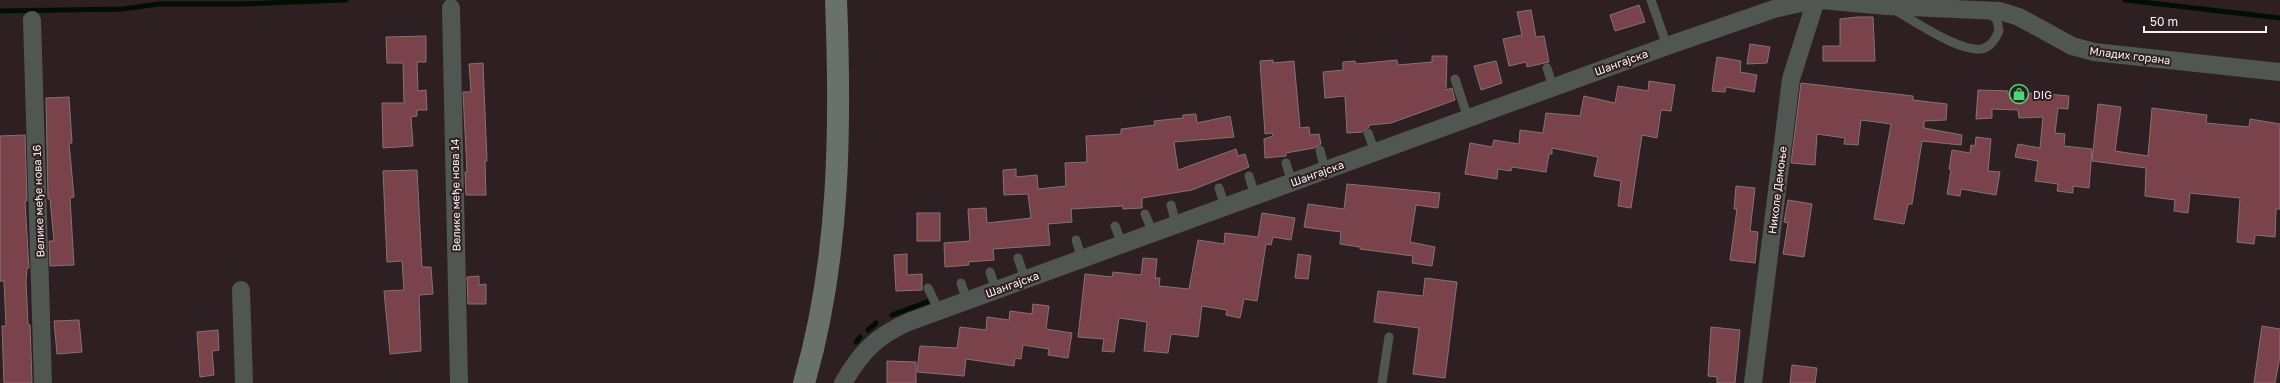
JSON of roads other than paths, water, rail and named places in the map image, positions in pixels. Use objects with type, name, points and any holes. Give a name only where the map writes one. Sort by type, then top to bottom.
[{"type":"main road","points":[[804,383],[822,299],[830,251],[838,161],[836,0]]},
{"type":"street","name":"Шангајска","points":[[843,383],[859,358],[879,338],[900,326],[1082,258],[1667,46],[1774,9],[1815,0]]},
{"type":"street","name":"Николе Демоње","points":[[1753,383],[1791,79],[1815,0]]},
{"type":"street","name":"Младих горана","points":[[1820,0],[1887,6],[2000,11],[2018,17],[2072,46],[2094,52],[2280,72]]},
{"type":"street","name":"Велике међе нова 14","points":[[451,8],[459,383]]},
{"type":"street","name":"Велике међе нова 16","points":[[32,20],[43,383]]},
{"type":"street","points":[[241,290],[244,383]]},
{"type":"lane","points":[[1651,0],[1658,14],[1667,46]]},
{"type":"lane","points":[[1887,6],[1962,46],[1977,49],[1990,45],[1999,32],[1993,15],[1982,10]]},
{"type":"lane","points":[[1547,68],[1553,87]]},
{"type":"lane","points":[[1454,79],[1468,118]]},
{"type":"lane","points":[[1368,133],[1375,152]]},
{"type":"lane","points":[[1320,150],[1325,170]]},
{"type":"lane","points":[[1286,163],[1292,182]]},
{"type":"lane","points":[[1249,176],[1255,196]]},
{"type":"lane","points":[[1219,188],[1225,207]]},
{"type":"lane","points":[[1171,205],[1176,224]]},
{"type":"lane","points":[[1145,214],[1153,233]]},
{"type":"lane","points":[[1115,226],[1122,244]]},
{"type":"lane","points":[[1076,240],[1082,258]]},
{"type":"lane","points":[[1018,258],[1025,279]]},
{"type":"lane","points":[[990,272],[996,290]]},
{"type":"lane","points":[[961,283],[967,300]]},
{"type":"lane","points":[[928,288],[939,311]]},
{"type":"lane","points":[[1382,383],[1389,337]]},
{"type":"waterway","points":[[0,11],[122,9],[159,4],[240,4],[346,0]]},
{"type":"waterway","points":[[2125,0],[2280,18]]},
{"type":"waterway","points":[[892,315],[927,302]]},
{"type":"waterway","points":[[868,330],[876,323]]},
{"type":"waterway","points":[[856,342],[860,337]]},
{"type":"place","name":"DIG","points":[[2019,94]]}]
